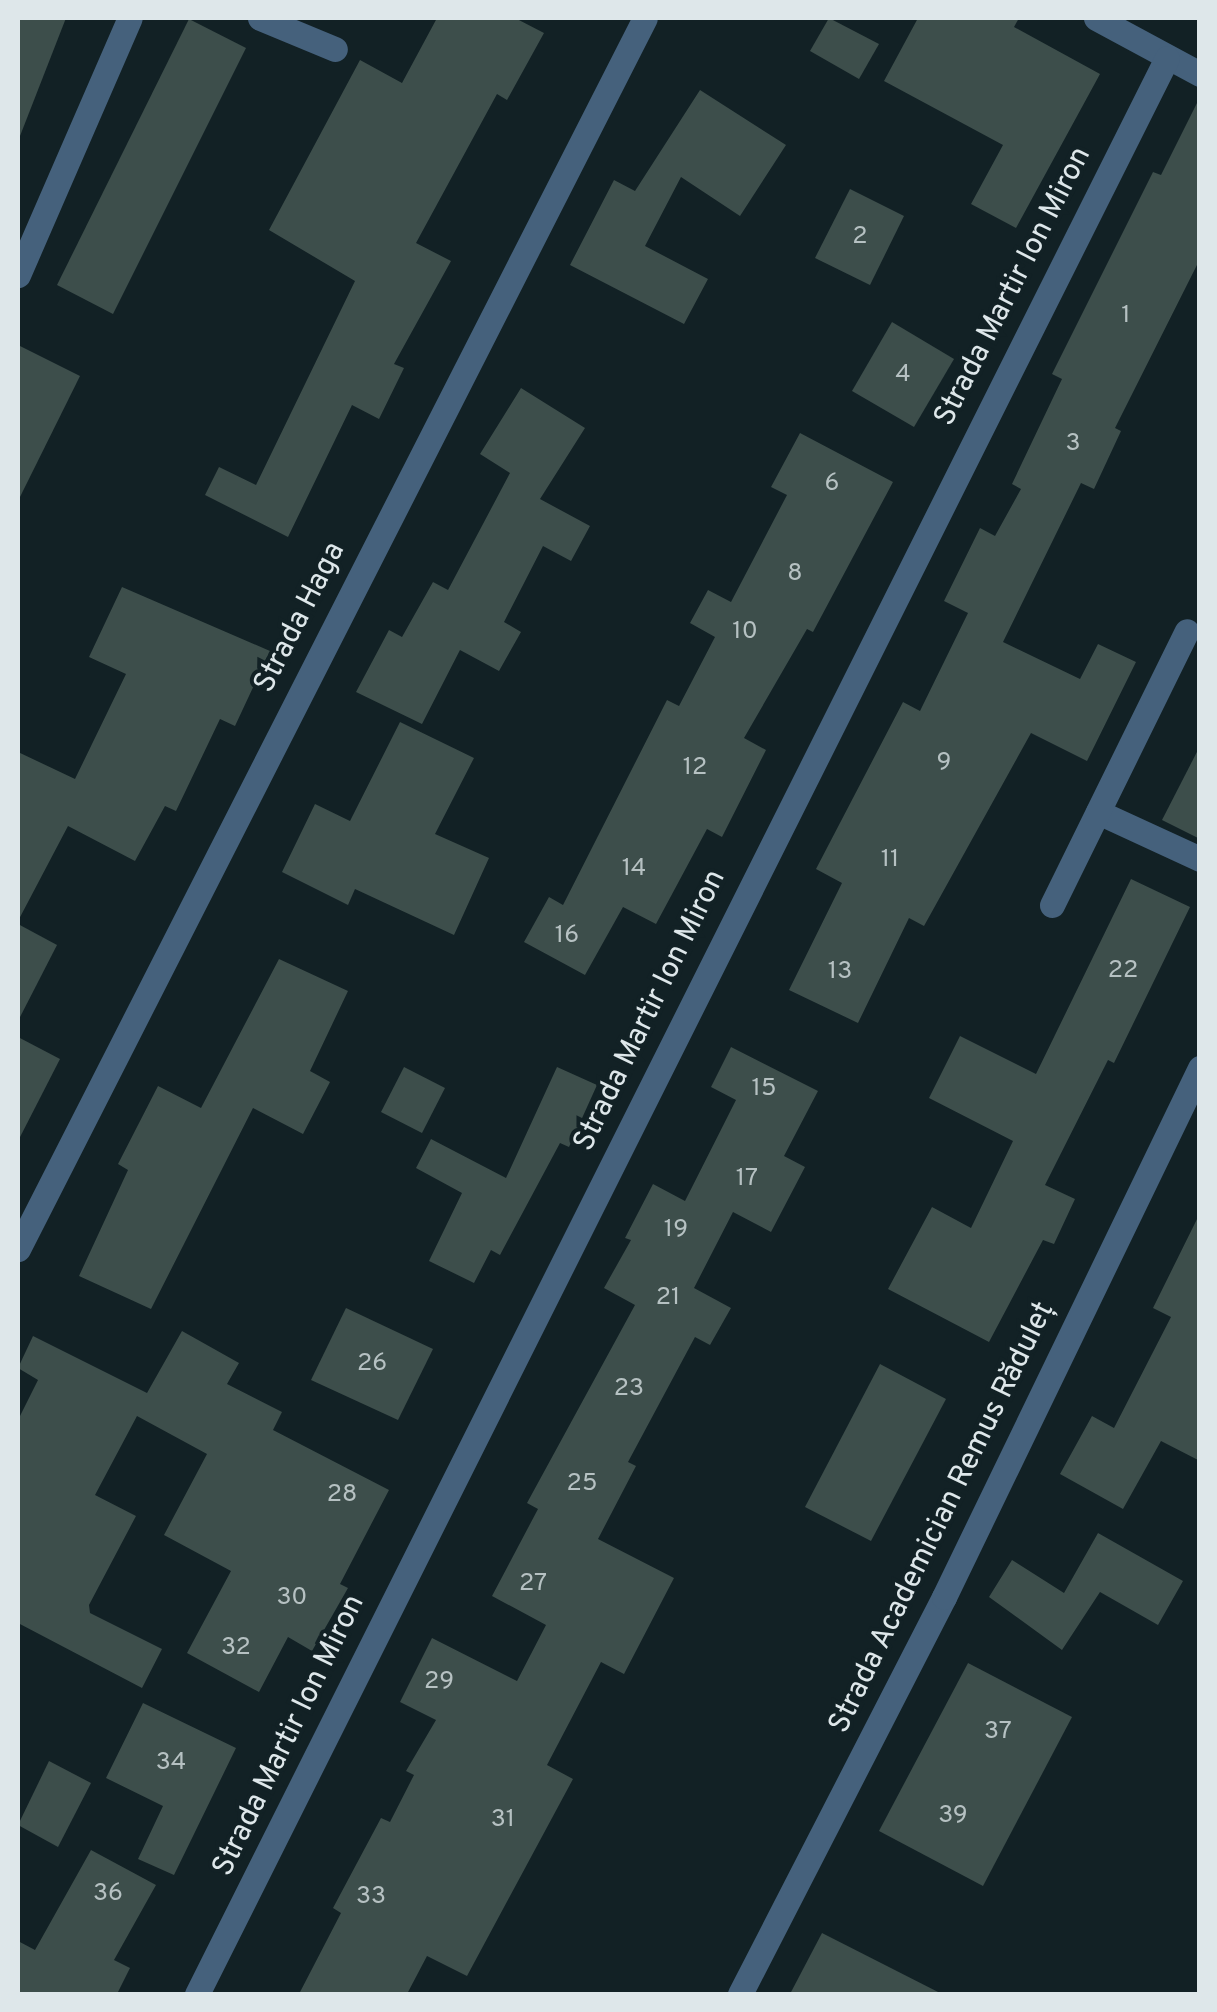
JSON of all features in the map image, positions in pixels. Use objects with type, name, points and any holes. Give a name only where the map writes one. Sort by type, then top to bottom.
[{"type":"street","points":[[21,262],[130,18]]},
{"type":"street","points":[[260,18],[335,49]]},
{"type":"street","name":"Strada Haga","points":[[18,1248],[645,18]]},
{"type":"street","points":[[1096,18],[1199,72]]},
{"type":"street","name":"Strada Martir Ion Miron","points":[[198,1994],[1167,58]]},
{"type":"street","points":[[1052,905],[1187,631]]},
{"type":"street","points":[[1098,812],[1200,859]]},
{"type":"street","name":"Strada Academician Remus Răduleț","points":[[740,1994],[944,1598],[1200,1068]]},
{"type":"building","points":[[18,18],[66,18],[20,136],[18,135]]},
{"type":"building","points":[[437,18],[515,18],[544,33],[507,100],[497,94],[416,243],[451,261],[394,364],[404,368],[379,419],[352,405],[288,537],[205,495],[219,467],[256,485],[355,281],[269,230],[360,60],[402,83]]},
{"type":"building","points":[[829,18],[879,44],[859,79],[810,51]]},
{"type":"building","points":[[918,18],[1019,18],[1014,27],[1100,74],[1016,228],[971,204],[1003,145],[884,81]]},
{"type":"building","points":[[189,19],[246,48],[113,314],[57,285]]},
{"type":"building","points":[[700,90],[786,145],[740,216],[681,177],[645,246],[708,279],[684,324],[570,265],[614,180],[635,191]]},
{"type":"building","points":[[1200,97],[1200,259],[1115,428],[1121,431],[1094,489],[1081,483],[1003,642],[1080,679],[1098,644],[1136,662],[1087,761],[1031,733],[924,926],[909,918],[858,1023],[789,990],[842,883],[816,869],[903,702],[920,711],[968,613],[944,601],[980,528],[995,536],[1021,489],[1012,484],[1062,379],[1052,374],[1153,172],[1161,175]]},
{"type":"building","points":[[850,189],[904,216],[870,285],[815,258]]},
{"type":"building","points":[[892,322],[954,359],[914,427],[852,391]]},
{"type":"building","points":[[18,345],[80,376],[18,501]]},
{"type":"building","points":[[521,388],[585,428],[540,499],[590,526],[571,561],[543,546],[504,622],[521,632],[499,671],[460,650],[422,724],[356,692],[389,630],[402,637],[433,582],[448,590],[510,473],[480,454]]},
{"type":"building","points":[[800,433],[893,482],[813,632],[807,629],[744,738],[766,750],[722,837],[707,829],[656,924],[623,907],[585,975],[524,942],[549,897],[563,905],[667,700],[679,706],[715,637],[690,623],[708,590],[731,602],[787,495],[771,487]]},
{"type":"building","points":[[122,587],[270,651],[235,726],[220,719],[176,811],[165,806],[135,861],[68,826],[18,921],[18,752],[75,779],[126,674],[89,657]]},
{"type":"building","points":[[400,722],[474,758],[435,834],[489,858],[454,935],[355,889],[348,905],[282,872],[315,804],[350,821]]},
{"type":"building","points":[[1200,746],[1200,839],[1162,820]]},
{"type":"building","points":[[1131,879],[1190,907],[1114,1063],[1108,1060],[1045,1185],[1075,1199],[1054,1244],[1043,1240],[989,1342],[888,1289],[932,1207],[971,1228],[1013,1141],[929,1098],[960,1036],[1036,1074]]},
{"type":"building","points":[[18,924],[57,945],[18,1021]]},
{"type":"building","points":[[279,959],[348,991],[310,1071],[330,1082],[303,1134],[253,1108],[151,1309],[79,1276],[128,1170],[118,1164],[158,1086],[201,1108]]},
{"type":"building","points":[[18,1037],[60,1059],[18,1141]]},
{"type":"building","points":[[731,1047],[818,1091],[784,1156],[805,1167],[771,1232],[733,1212],[694,1288],[731,1308],[710,1345],[695,1337],[628,1462],[636,1466],[598,1539],[674,1578],[624,1674],[601,1662],[547,1765],[573,1779],[467,1976],[427,1956],[407,1994],[299,1994],[341,1913],[333,1908],[381,1818],[390,1822],[414,1775],[406,1771],[436,1720],[400,1702],[432,1638],[517,1681],[546,1625],[492,1596],[538,1509],[527,1503],[635,1305],[604,1288],[631,1240],[625,1238],[653,1184],[685,1201],[736,1100],[711,1087]]},
{"type":"building","points":[[404,1067],[445,1088],[422,1133],[381,1112]]},
{"type":"building","points":[[557,1067],[597,1085],[569,1147],[560,1143],[500,1255],[491,1250],[474,1283],[429,1261],[462,1193],[416,1168],[431,1139],[506,1178]]},
{"type":"building","points":[[1200,1213],[1200,1461],[1161,1441],[1123,1509],[1060,1474],[1092,1416],[1114,1428],[1171,1317],[1153,1308]]},
{"type":"building","points":[[346,1308],[433,1349],[398,1420],[311,1380]]},
{"type":"building","points":[[182,1331],[239,1363],[227,1384],[282,1412],[273,1430],[389,1490],[340,1584],[348,1588],[312,1651],[288,1637],[259,1692],[187,1653],[231,1571],[164,1535],[207,1454],[137,1416],[95,1495],[136,1516],[89,1605],[90,1613],[162,1649],[142,1688],[18,1623],[18,1420],[38,1380],[18,1368],[33,1336],[147,1393]]},
{"type":"building","points":[[880,1364],[946,1399],[871,1541],[805,1507]]},
{"type":"building","points":[[1098,1533],[1183,1581],[1158,1625],[1100,1592],[1062,1650],[989,1597],[1012,1560],[1064,1593]]},
{"type":"building","points":[[968,1663],[1072,1717],[983,1886],[879,1831]]},
{"type":"building","points":[[143,1703],[236,1748],[174,1875],[138,1859],[163,1806],[106,1778]]},
{"type":"building","points":[[49,1761],[91,1783],[58,1847],[18,1825]]},
{"type":"building","points":[[91,1850],[156,1885],[114,1960],[130,1968],[117,1994],[18,1994],[18,1941],[35,1950]]},
{"type":"building","points":[[822,1933],[942,1994],[790,1994]]}]
